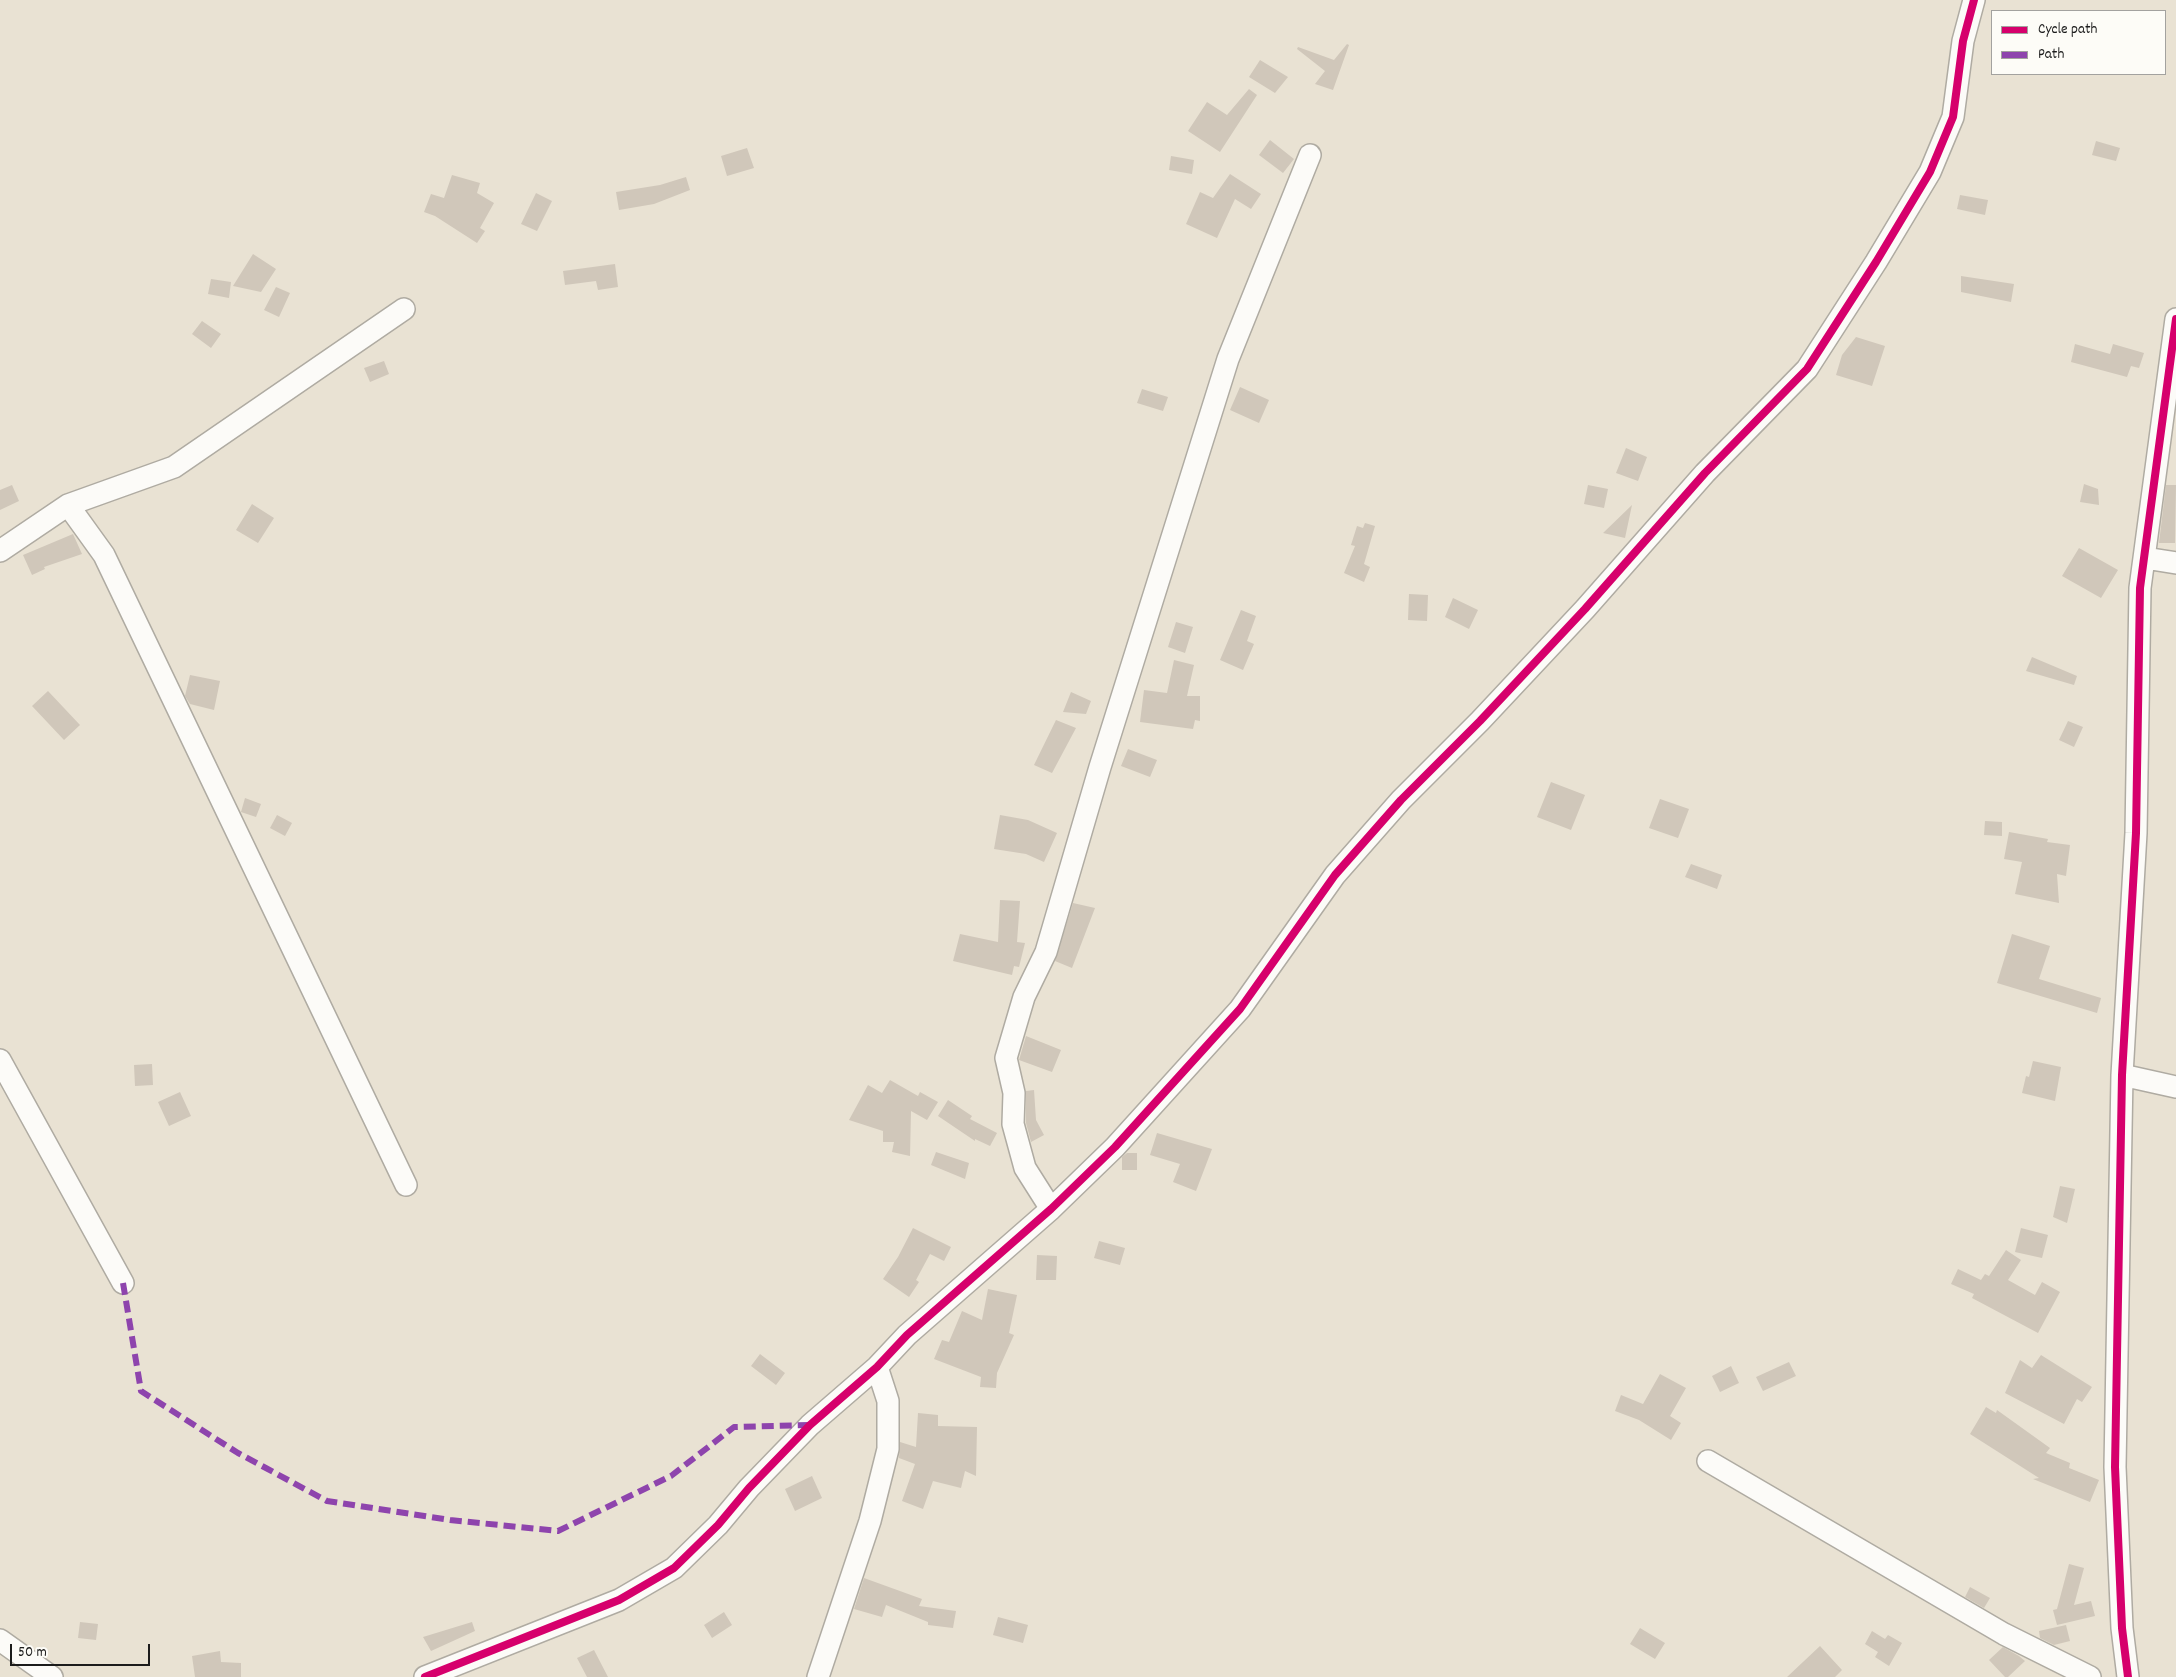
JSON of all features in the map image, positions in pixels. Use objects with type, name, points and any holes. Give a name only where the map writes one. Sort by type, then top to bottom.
[{"type":"street","points":[[425,1677],[619,1600],[674,1568],[718,1525],[749,1488],[810,1425],[877,1367],[906,1335],[1051,1209],[1115,1148],[1240,1009],[1335,875],[1401,800],[1480,721],[1585,609],[1705,473],[1806,369],[1876,262],[1930,172],[1953,117],[1963,41],[1974,0]]},
{"type":"street","points":[[1051,1209],[1024,1168],[1013,1124],[1014,1093],[1006,1058],[1024,996],[1046,952],[1100,767],[1228,359],[1310,155]]},
{"type":"street","points":[[0,551],[68,505],[174,467],[404,309]]},
{"type":"street","points":[[2128,1677],[2122,1628],[2114,1467],[2122,1075],[2136,834],[2140,588],[2174,348],[2176,318]]},
{"type":"street","points":[[68,505],[104,555],[406,1185]]},
{"type":"street","points":[[2145,558],[2176,563]]},
{"type":"street","points":[[0,1060],[123,1283]]},
{"type":"street","points":[[2122,1075],[2176,1086]]},
{"type":"street","points":[[818,1677],[870,1521],[888,1449],[888,1401],[877,1367]]},
{"type":"street","points":[[1708,1460],[2004,1634],[2090,1677]]},
{"type":"street","points":[[0,1640],[52,1677]]},
{"type":"building","points":[[1347,44],[1349,45],[1333,90],[1315,84],[1325,71],[1297,49],[1298,47],[1334,60]]},
{"type":"building","points":[[1260,60],[1288,77],[1275,93],[1249,77]]},
{"type":"building","points":[[1249,89],[1257,95],[1220,152],[1188,131],[1207,102],[1227,115]]},
{"type":"building","points":[[1270,140],[1294,159],[1283,173],[1259,155]]},
{"type":"building","points":[[2096,141],[2120,148],[2116,161],[2092,155]]},
{"type":"building","points":[[747,148],[754,168],[727,176],[721,156]]},
{"type":"building","points":[[1171,156],[1194,160],[1192,174],[1169,170]]},
{"type":"building","points":[[1230,174],[1261,194],[1251,209],[1235,199],[1217,238],[1186,224],[1200,192],[1213,198]]},
{"type":"building","points":[[452,175],[480,183],[477,193],[494,203],[480,228],[485,231],[477,243],[435,216],[424,212],[431,194],[444,198]]},
{"type":"building","points":[[686,177],[690,190],[654,204],[619,210],[616,192],[660,185]]},
{"type":"building","points":[[536,193],[552,201],[537,231],[521,224]]},
{"type":"building","points":[[1960,195],[1988,200],[1985,215],[1957,209]]},
{"type":"building","points":[[253,254],[276,269],[261,292],[233,286]]},
{"type":"building","points":[[615,264],[618,287],[598,290],[596,281],[565,285],[563,271]]},
{"type":"building","points":[[1961,276],[2014,284],[2011,302],[1961,292]]},
{"type":"building","points":[[211,279],[231,282],[229,298],[208,294]]},
{"type":"building","points":[[276,287],[290,293],[279,317],[264,310]]},
{"type":"building","points":[[202,321],[221,334],[211,348],[192,334]]},
{"type":"building","points":[[1856,337],[1885,346],[1872,386],[1836,375],[1842,355]]},
{"type":"building","points":[[2075,344],[2110,354],[2113,344],[2144,353],[2139,368],[2131,366],[2127,377],[2071,362]]},
{"type":"building","points":[[384,361],[389,374],[370,382],[364,368]]},
{"type":"building","points":[[1240,387],[1269,400],[1259,423],[1230,410]]},
{"type":"building","points":[[1142,389],[1168,397],[1163,411],[1137,403]]},
{"type":"building","points":[[1626,448],[1647,457],[1638,481],[1616,473]]},
{"type":"building","points":[[2084,484],[2098,489],[2099,505],[2080,502]]},
{"type":"building","points":[[12,485],[19,501],[0,510],[0,490]]},
{"type":"building","points":[[1588,485],[1608,489],[1604,508],[1584,504]]},
{"type":"building","points":[[2166,485],[2176,485],[2175,543],[2159,543]]},
{"type":"building","points":[[252,504],[274,518],[258,543],[236,530]]},
{"type":"building","points":[[1632,505],[1625,538],[1603,533]]},
{"type":"building","points":[[1365,523],[1375,526],[1364,564],[1370,567],[1364,582],[1344,573],[1355,546],[1351,545],[1357,526],[1363,528]]},
{"type":"building","points":[[73,534],[82,554],[44,567],[45,569],[32,575],[23,555]]},
{"type":"building","points":[[2079,548],[2118,570],[2101,598],[2062,576]]},
{"type":"building","points":[[1409,594],[1428,595],[1427,621],[1408,620]]},
{"type":"building","points":[[1453,598],[1478,610],[1469,629],[1445,617]]},
{"type":"building","points":[[1241,610],[1256,616],[1247,641],[1254,644],[1243,670],[1220,660]]},
{"type":"building","points":[[1176,622],[1193,627],[1185,653],[1168,647]]},
{"type":"building","points":[[2032,657],[2077,676],[2074,685],[2026,671]]},
{"type":"building","points":[[1174,660],[1194,665],[1187,696],[1200,696],[1200,721],[1195,720],[1193,729],[1140,722],[1144,690],[1167,693]]},
{"type":"building","points":[[190,675],[220,681],[214,710],[190,704],[185,696]]},
{"type":"building","points":[[48,691],[80,725],[64,740],[32,706]]},
{"type":"building","points":[[1071,692],[1091,701],[1086,714],[1063,712]]},
{"type":"building","points":[[1056,720],[1076,728],[1052,773],[1034,765]]},
{"type":"building","points":[[2068,721],[2083,727],[2074,747],[2059,740]]},
{"type":"building","points":[[1128,749],[1157,760],[1150,777],[1121,766]]},
{"type":"building","points":[[1551,782],[1585,795],[1571,830],[1537,817]]},
{"type":"building","points":[[245,798],[261,804],[256,817],[241,812]]},
{"type":"building","points":[[1660,799],[1689,809],[1678,838],[1649,828]]},
{"type":"building","points":[[277,815],[292,823],[285,836],[270,828]]},
{"type":"building","points":[[1000,815],[1028,820],[1057,833],[1044,862],[1026,854],[994,849]]},
{"type":"building","points":[[1985,821],[2002,822],[2002,836],[1984,835]]},
{"type":"building","points":[[2009,832],[2048,839],[2047,842],[2070,845],[2066,876],[2057,874],[2059,903],[2015,894],[2022,862],[2004,859]]},
{"type":"building","points":[[1691,864],[1722,875],[1717,889],[1685,877]]},
{"type":"building","points":[[1000,900],[1020,901],[1017,942],[1025,943],[1019,967],[1014,966],[1012,975],[953,961],[960,934],[998,942]]},
{"type":"building","points":[[1073,903],[1095,908],[1072,968],[1055,961]]},
{"type":"building","points":[[2012,934],[2050,946],[2039,979],[2101,998],[2097,1013],[1997,983]]},
{"type":"building","points":[[1026,1036],[1061,1050],[1052,1072],[1019,1060]]},
{"type":"building","points":[[2033,1061],[2061,1067],[2055,1101],[2022,1093],[2026,1076],[2029,1077]]},
{"type":"building","points":[[152,1064],[153,1085],[135,1086],[134,1065]]},
{"type":"building","points":[[890,1080],[918,1096],[920,1092],[938,1102],[927,1120],[911,1111],[910,1156],[892,1152],[894,1142],[883,1142],[883,1131],[849,1120],[868,1085],[882,1093]]},
{"type":"building","points":[[1034,1090],[1036,1120],[1044,1135],[1031,1142],[1026,1123],[1026,1091]]},
{"type":"building","points":[[180,1092],[191,1116],[169,1126],[158,1102]]},
{"type":"building","points":[[948,1100],[972,1116],[970,1119],[997,1133],[990,1146],[975,1139],[975,1141],[938,1116]]},
{"type":"building","points":[[1157,1133],[1212,1149],[1196,1191],[1173,1182],[1180,1164],[1150,1155]]},
{"type":"building","points":[[936,1152],[969,1163],[965,1179],[931,1165]]},
{"type":"building","points":[[1127,1153],[1137,1153],[1137,1170],[1122,1170],[1122,1157]]},
{"type":"building","points":[[2060,1186],[2075,1189],[2067,1223],[2053,1217]]},
{"type":"building","points":[[913,1228],[951,1247],[944,1261],[930,1254],[916,1280],[919,1282],[909,1297],[883,1279],[898,1257]]},
{"type":"building","points":[[2021,1228],[2048,1235],[2042,1258],[2015,1252]]},
{"type":"building","points":[[1099,1241],[1125,1248],[1120,1265],[1094,1258]]},
{"type":"building","points":[[2006,1250],[2021,1260],[2008,1280],[2035,1295],[2042,1282],[2060,1292],[2038,1333],[1972,1298],[1974,1294],[1951,1284],[1958,1269],[1981,1280],[1985,1274],[1989,1276]]},
{"type":"building","points":[[1037,1255],[1057,1256],[1056,1280],[1036,1280]]},
{"type":"building","points":[[988,1289],[1017,1295],[1009,1333],[1014,1335],[997,1373],[996,1388],[980,1387],[981,1377],[934,1359],[942,1340],[949,1342],[962,1311],[982,1320]]},
{"type":"building","points":[[760,1354],[785,1373],[776,1385],[751,1366]]},
{"type":"building","points":[[2041,1355],[2092,1387],[2082,1402],[2077,1399],[2064,1424],[2005,1393],[2020,1360],[2032,1368]]},
{"type":"building","points":[[1789,1362],[1796,1376],[1763,1391],[1756,1377]]},
{"type":"building","points":[[1731,1366],[1739,1383],[1720,1392],[1712,1376]]},
{"type":"building","points":[[1660,1374],[1686,1388],[1670,1416],[1681,1423],[1671,1440],[1639,1420],[1615,1411],[1621,1395],[1643,1404]]},
{"type":"building","points":[[1986,1407],[1996,1413],[1997,1410],[2050,1448],[2046,1453],[2070,1463],[2069,1468],[2099,1480],[2090,1502],[2033,1479],[2039,1478],[1970,1434]]},
{"type":"building","points":[[918,1413],[938,1415],[938,1426],[977,1427],[976,1476],[965,1471],[961,1488],[933,1481],[923,1509],[902,1501],[915,1464],[899,1458],[900,1442],[916,1447]]},
{"type":"building","points":[[812,1476],[822,1498],[795,1511],[785,1489]]},
{"type":"building","points":[[2069,1564],[2084,1568],[2074,1605],[2091,1601],[2095,1616],[2057,1625],[2053,1610],[2057,1609]]},
{"type":"building","points":[[864,1578],[922,1599],[919,1606],[956,1611],[953,1628],[928,1625],[928,1622],[886,1605],[882,1617],[854,1609]]},
{"type":"building","points":[[1970,1587],[1990,1598],[1984,1608],[1965,1597]]},
{"type":"building","points":[[724,1612],[732,1625],[712,1638],[704,1625]]},
{"type":"building","points":[[998,1617],[1028,1625],[1023,1643],[993,1635]]},
{"type":"building","points":[[80,1622],[98,1624],[96,1640],[78,1638]]},
{"type":"building","points":[[472,1622],[475,1631],[431,1651],[423,1637]]},
{"type":"building","points":[[2066,1625],[2070,1641],[2054,1645],[2040,1638],[2039,1631]]},
{"type":"building","points":[[1640,1628],[1665,1643],[1655,1659],[1630,1644]]},
{"type":"building","points":[[1872,1631],[1885,1639],[1888,1635],[1902,1643],[1889,1666],[1875,1657],[1878,1652],[1865,1644]]},
{"type":"building","points":[[1820,1646],[1842,1670],[1835,1677],[1787,1677]]},
{"type":"building","points":[[2003,1647],[2025,1661],[2008,1677],[2005,1677],[1989,1660]]},
{"type":"building","points":[[594,1650],[608,1677],[587,1677],[577,1658]]},
{"type":"building","points":[[220,1651],[221,1662],[241,1663],[241,1677],[195,1677],[192,1656]]},
{"type":"marked path","points":[[123,1283],[141,1391],[238,1453],[327,1501],[450,1520],[558,1531],[671,1476],[734,1427],[810,1425]]},
{"type":"cycle path","points":[[425,1677],[619,1600],[674,1568],[718,1525],[749,1488],[810,1425],[877,1367],[907,1335],[1051,1209],[1115,1147],[1240,1009],[1335,875],[1401,800],[1480,721],[1585,609],[1705,473],[1807,369],[1876,262],[1930,172],[1953,117],[1963,41],[1974,0]]},
{"type":"cycle path","points":[[2128,1677],[2122,1628],[2115,1467],[2122,1075],[2136,833],[2140,588],[2176,319]]}]
